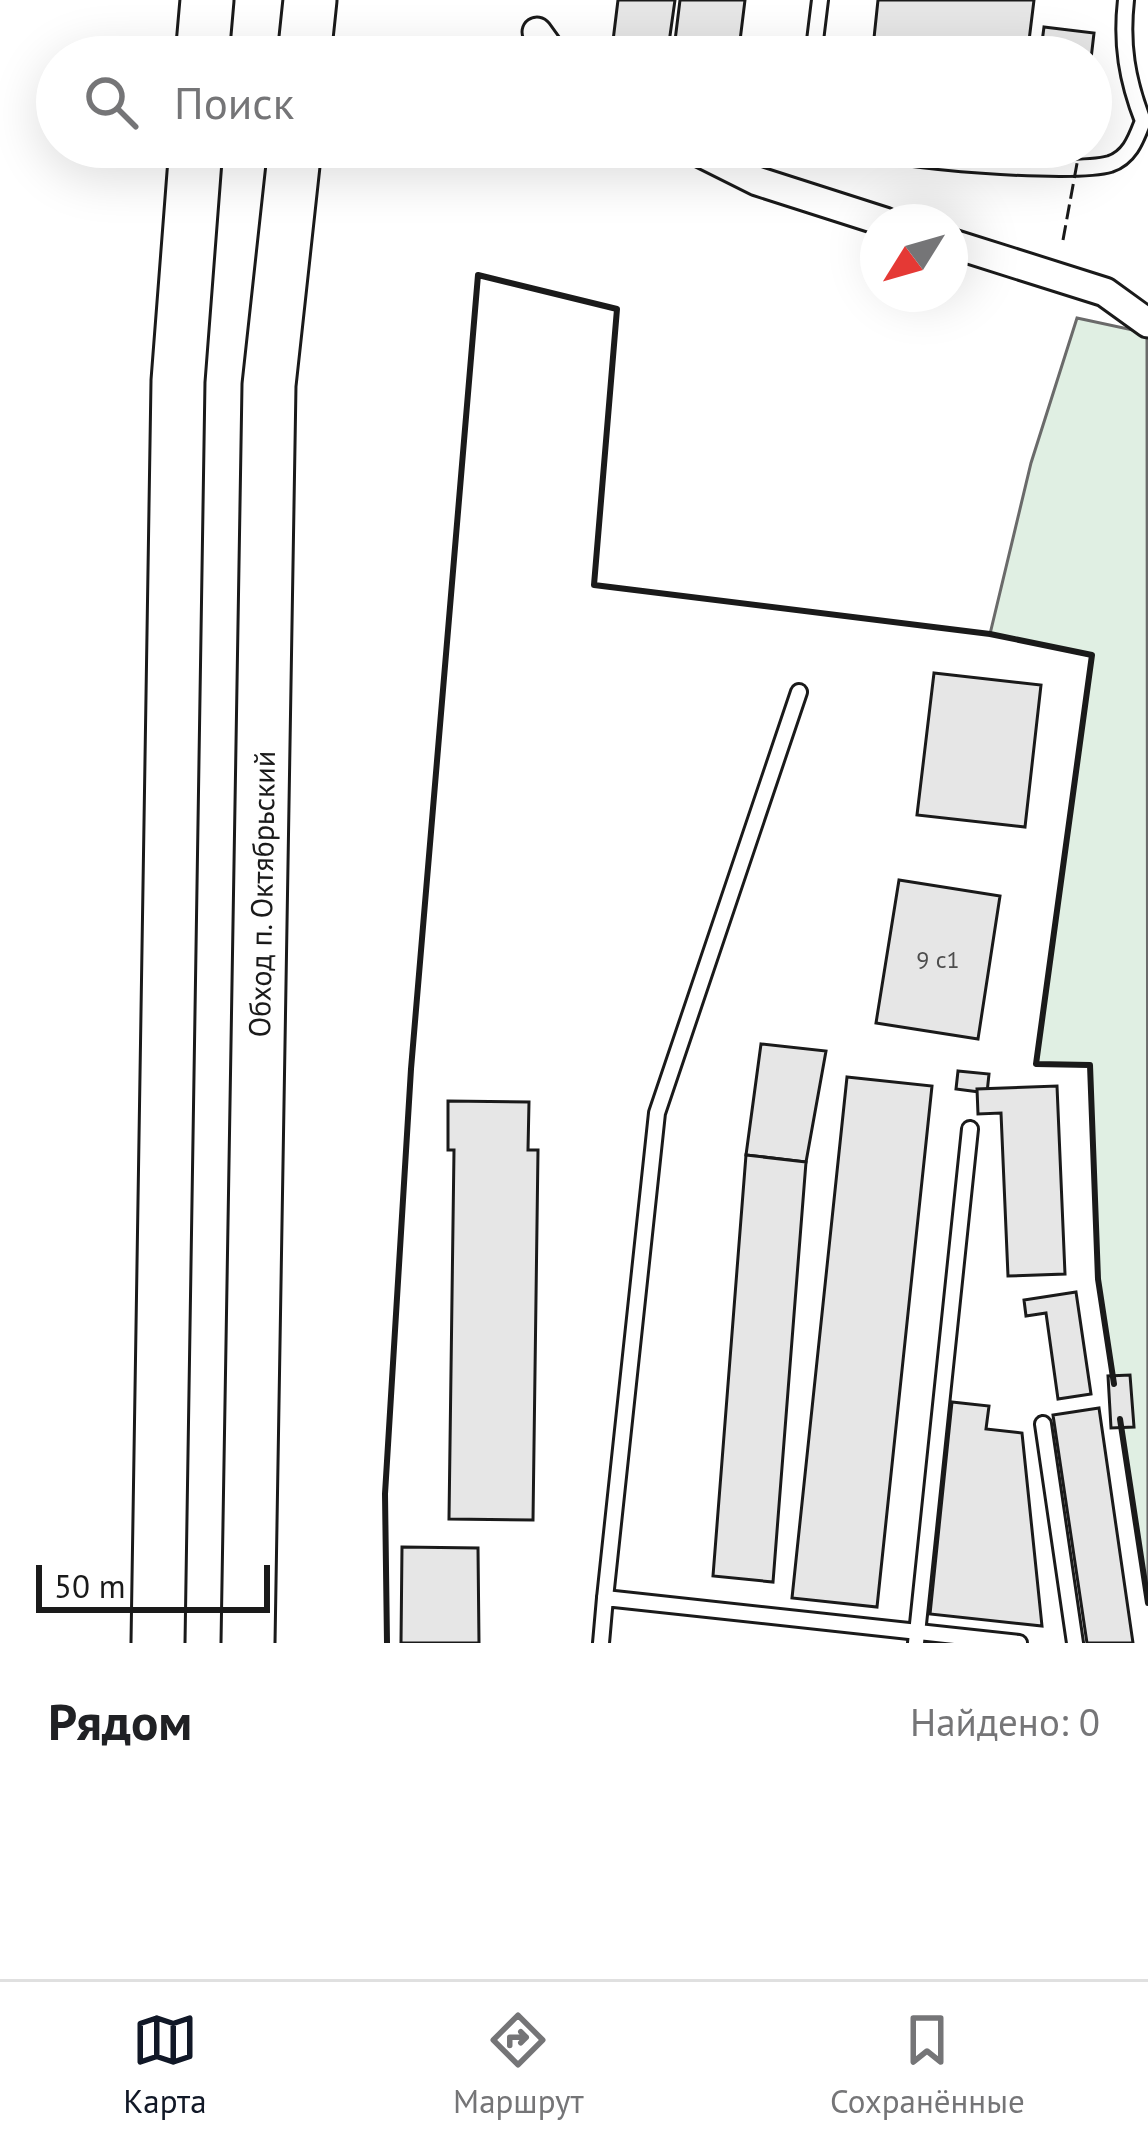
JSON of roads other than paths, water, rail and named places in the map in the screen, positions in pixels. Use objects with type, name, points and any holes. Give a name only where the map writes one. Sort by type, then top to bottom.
[{"type":"highway","points":[[204,36],[207,0]]},
{"type":"highway","points":[[306,36],[310,0]]},
{"type":"highway","points":[[158,1643],[178,380],[194,168]]},
{"type":"highway","name":"Обход п. Октябрьский","points":[[248,1643],[269,385],[293,168]]},
{"type":"street","points":[[537,32],[540,36]]},
{"type":"street","points":[[732,168],[860,214]]},
{"type":"street","points":[[968,249],[1106,292],[1148,323]]},
{"type":"lane","points":[[816,36],[820,0]]},
{"type":"lane","points":[[1112,164],[1132,148],[1143,121],[1128,84],[1122,38],[1126,0]]},
{"type":"lane","points":[[601,1643],[657,1113],[799,692]]},
{"type":"lane","points":[[917,1638],[970,1129]]},
{"type":"lane","points":[[1043,1424],[1076,1643]]},
{"type":"lane","points":[[605,1598],[917,1638],[1019,1643]]}]
